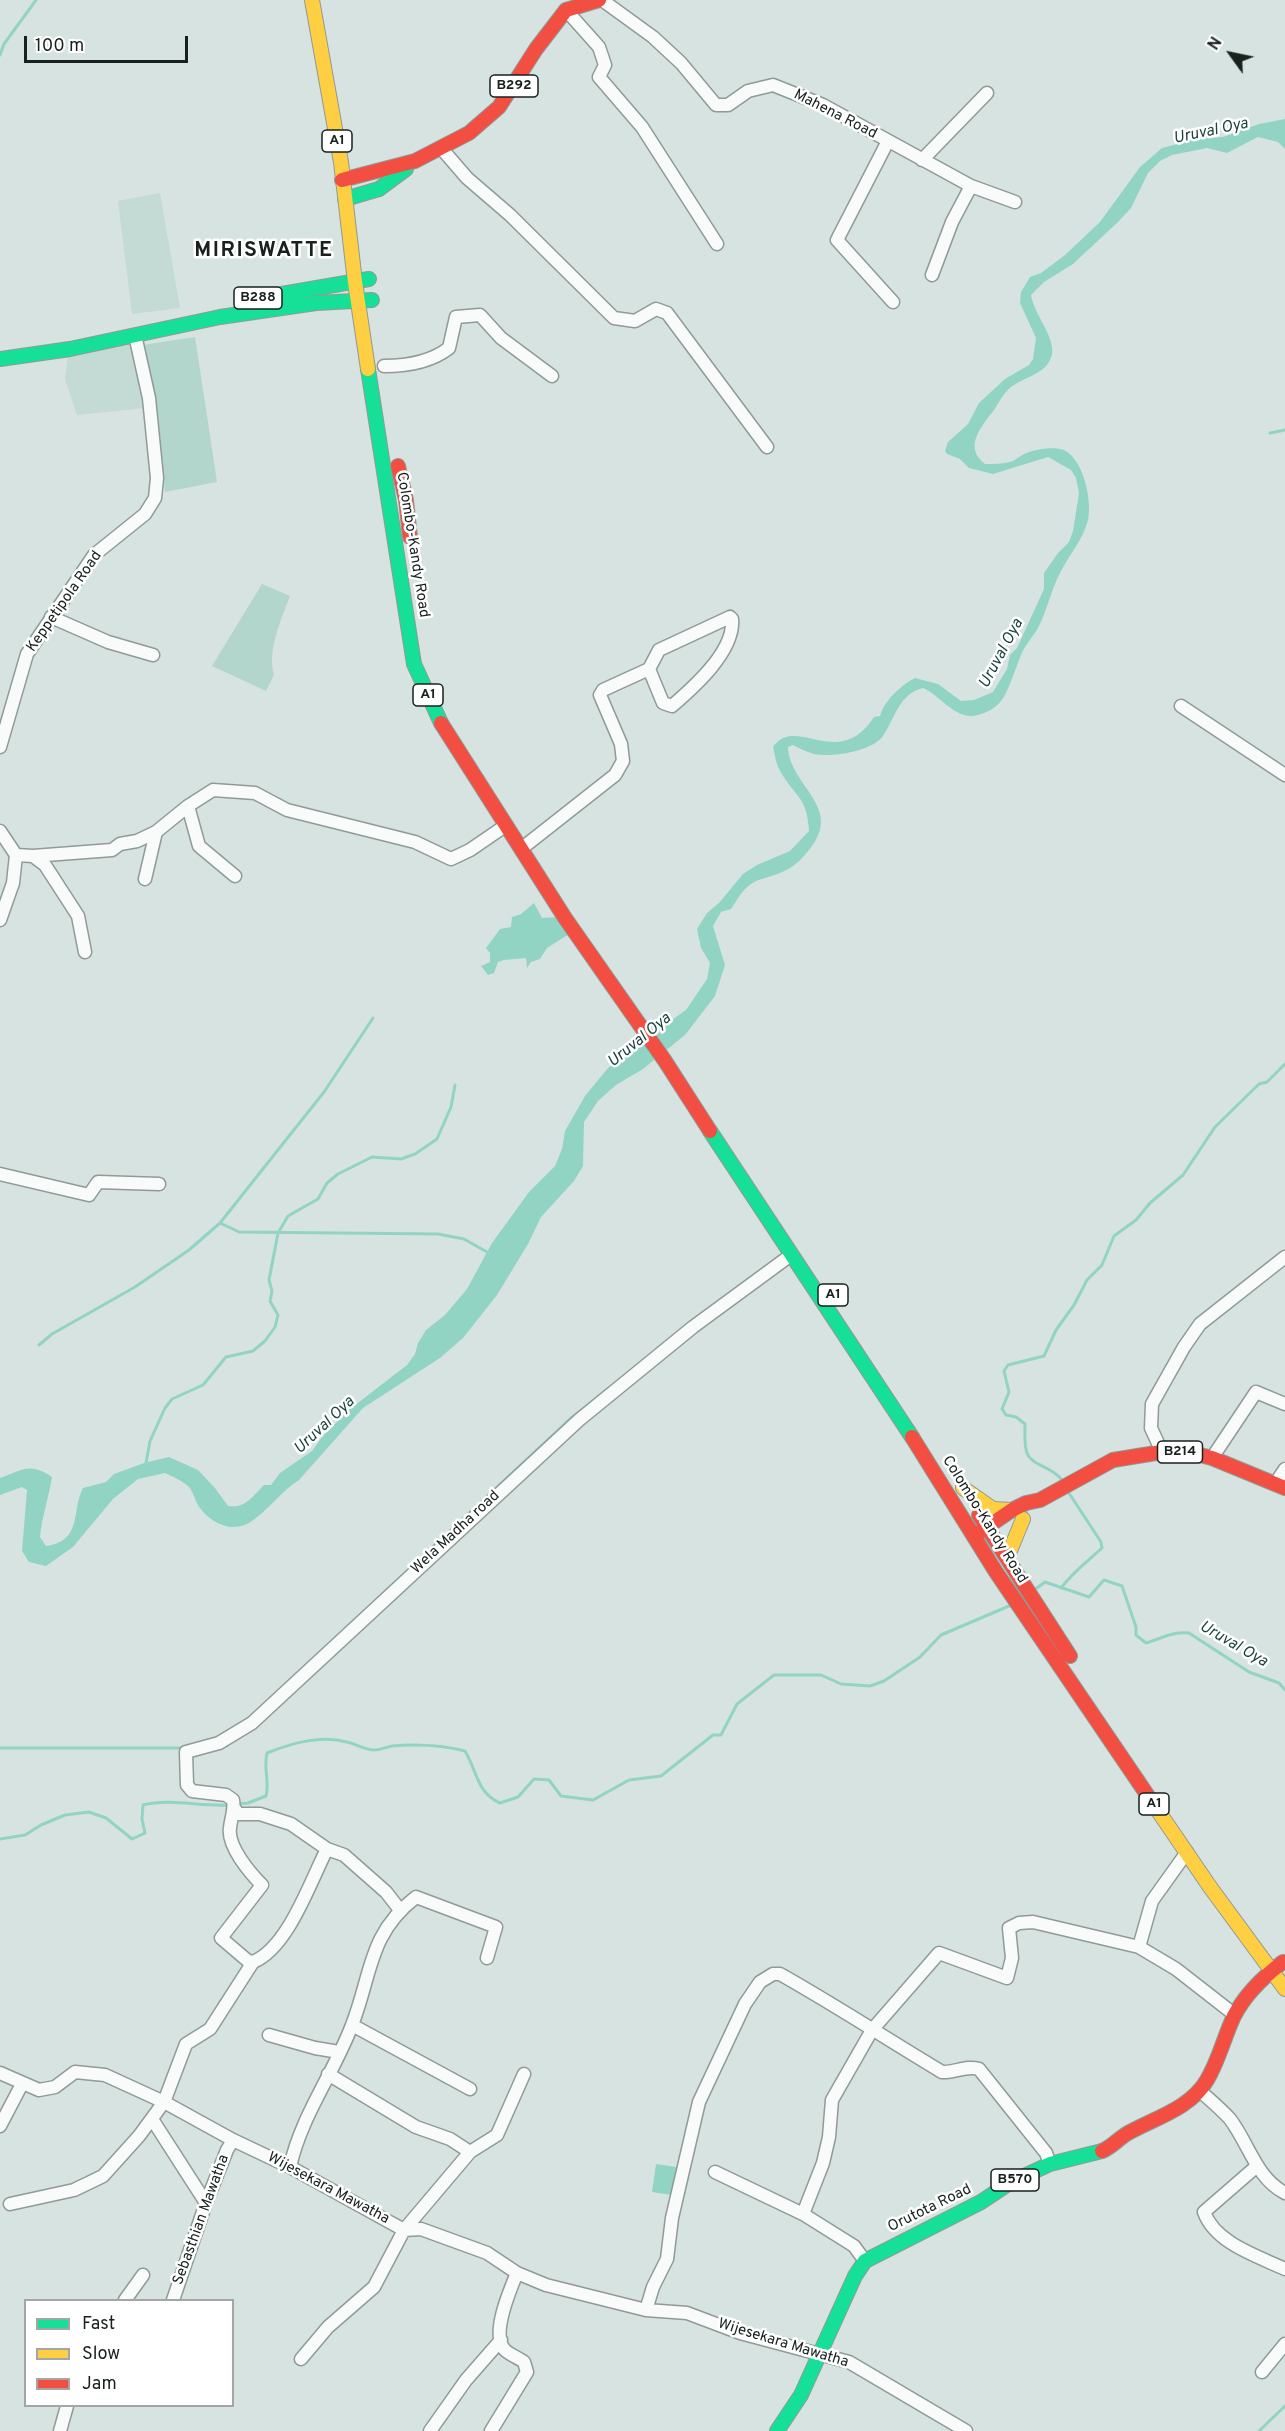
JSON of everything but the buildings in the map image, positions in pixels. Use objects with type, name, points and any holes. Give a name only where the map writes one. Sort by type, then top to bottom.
[{"type":"main road","name":"Colombo-Kandy Road","points":[[312,0],[349,179],[362,281],[373,305],[358,301]]},
{"type":"main road","points":[[566,10],[601,0]]},
{"type":"main road","name":"B292","points":[[349,179],[415,161],[469,133],[494,112],[536,49],[566,10]]},
{"type":"main road","points":[[330,20],[342,89]]},
{"type":"main road","name":"Colombo-Kandy Road","points":[[349,179],[350,135]]},
{"type":"main road","name":"B292","points":[[351,198],[379,189],[415,161]]},
{"type":"main road","name":"Colombo-Kandy Road","points":[[362,281],[358,301],[414,664],[437,717],[505,826],[526,845],[557,880]]},
{"type":"main road","name":"B288","points":[[165,330],[235,301],[362,281]]},
{"type":"main road","name":"B288","points":[[0,359],[70,349],[220,317],[316,303],[358,301]]},
{"type":"main road","name":"Colombo-Kandy Road","points":[[394,446],[406,500],[411,547]]},
{"type":"main road","points":[[390,502],[406,500]]},
{"type":"main road","name":"Colombo-Kandy Road","points":[[416,582],[421,629],[431,672],[449,711],[526,845],[670,1057],[760,1197],[923,1429]]},
{"type":"main road","name":"Colombo-Kandy Road","points":[[760,1197],[790,1255],[939,1478],[1002,1581],[1186,1852],[1285,1989]]},
{"type":"main road","name":"B214","points":[[990,1532],[1012,1510],[1046,1497],[1113,1460],[1162,1452],[1188,1452],[1212,1458],[1280,1486]]},
{"type":"main road","name":"Colombo-Kandy Road","points":[[1012,1510],[993,1509],[960,1483],[1128,1745],[1182,1821]]},
{"type":"main road","name":"B214","points":[[976,1540],[1023,1519],[1046,1497]]},
{"type":"main road","points":[[1007,1558],[1023,1519]]},
{"type":"main road","name":"Orutota Road","points":[[865,2261],[981,2202],[1011,2182],[1050,2163],[1105,2150],[1126,2134],[1179,2107],[1199,2090],[1213,2069],[1235,2015],[1250,1992],[1281,1960]]},
{"type":"main road","points":[[777,2431],[801,2395],[855,2276],[865,2261]]},
{"type":"street","name":"Mahena Road","points":[[601,0],[653,37],[681,63],[716,105],[728,105],[748,91],[773,85],[823,105],[971,186],[1015,202]]},
{"type":"street","points":[[566,10],[599,47],[605,65],[599,77],[642,128],[717,244]]},
{"type":"street","points":[[922,160],[987,93]]},
{"type":"street","points":[[888,141],[837,240],[893,302]]},
{"type":"street","points":[[442,148],[466,178],[510,215],[614,318],[634,321],[656,309],[667,313],[767,447]]},
{"type":"street","points":[[932,275],[952,222],[971,186]]},
{"type":"street","points":[[384,366],[402,366],[439,356],[449,348],[456,317],[480,315],[501,338],[552,376]]},
{"type":"street","name":"Keppetipola Road","points":[[0,747],[14,707],[27,654],[94,555],[145,514],[155,498],[157,478],[149,398],[135,335]]},
{"type":"street","points":[[51,617],[108,642],[153,654]]},
{"type":"street","points":[[526,845],[615,775],[623,761],[621,744],[600,695],[603,690],[649,669],[659,650],[730,617],[732,619],[733,628],[727,643],[713,664],[701,681],[672,706],[663,703],[649,669]]},
{"type":"street","points":[[1181,706],[1285,775]]},
{"type":"street","points":[[0,708],[14,707]]},
{"type":"street","points":[[16,855],[33,856],[112,850],[120,844],[137,842],[156,832],[188,806],[213,790],[255,793],[287,810],[415,842],[451,859],[470,850],[505,826]]},
{"type":"street","points":[[188,806],[199,846],[235,876]]},
{"type":"street","points":[[0,831],[16,855],[13,883],[0,920]]},
{"type":"street","points":[[145,879],[156,832]]},
{"type":"street","points":[[33,856],[45,865],[78,916],[85,952]]},
{"type":"street","points":[[0,1174],[89,1195],[98,1182],[159,1184]]},
{"type":"street","name":"Wela Madha road","points":[[234,1804],[226,1796],[192,1791],[187,1785],[186,1752],[219,1743],[252,1723],[579,1420],[693,1327],[790,1255]]},
{"type":"street","points":[[1162,1452],[1151,1428],[1152,1404],[1184,1347],[1200,1324],[1285,1257]]},
{"type":"street","points":[[1212,1458],[1256,1392],[1285,1404]]},
{"type":"street","points":[[1280,1486],[1285,1469]]},
{"type":"street","points":[[234,1804],[229,1830],[234,1845],[248,1871],[262,1885],[221,1938],[248,1961],[253,1962],[264,1958],[289,1927],[327,1849]]},
{"type":"street","points":[[234,1804],[238,1814],[260,1814],[291,1824],[327,1849],[344,1855],[386,1892],[400,1910]]},
{"type":"street","points":[[1139,1947],[1152,1901],[1186,1852]]},
{"type":"street","points":[[290,2167],[296,2142],[352,2025],[374,1949],[400,1910],[416,1897],[496,1927],[487,1958]]},
{"type":"street","points":[[802,2214],[823,2163],[830,2137],[832,2100],[872,2030],[939,1953],[1007,1978],[1012,1958],[1009,1928],[1019,1923],[1033,1922],[1139,1947],[1176,1969],[1235,2015]]},
{"type":"street","points":[[10,2204],[74,2190],[103,2176],[164,2102],[186,2044],[210,2029],[253,1962]]},
{"type":"street","points":[[646,2310],[653,2287],[667,2259],[672,2218],[699,2102],[745,2004],[760,1982],[773,1974],[780,1974],[848,2012],[872,2030],[942,2072],[953,2073],[970,2067],[979,2069],[1046,2153],[1050,2163]]},
{"type":"street","points":[[352,2025],[470,2089]]},
{"type":"street","points":[[269,2036],[339,2052]]},
{"type":"street","name":"Wijesekara Mawatha","points":[[0,2073],[39,2090],[55,2087],[75,2072],[105,2075],[164,2102],[233,2140],[290,2167],[404,2230],[421,2229],[487,2253],[517,2272],[546,2284],[646,2310],[687,2313],[740,2333],[849,2362],[966,2431]]},
{"type":"street","points":[[328,2074],[416,2127],[450,2139],[470,2152]]},
{"type":"street","points":[[301,2359],[328,2327],[374,2287],[404,2230],[470,2152],[497,2135],[524,2074]]},
{"type":"street","points":[[0,2126],[22,2084]]},
{"type":"street","points":[[1199,2090],[1230,2120],[1257,2166],[1273,2187],[1285,2193]]},
{"type":"street","points":[[152,2119],[206,2203]]},
{"type":"street","name":"Sebasthian Mawatha","points":[[174,2299],[206,2203],[233,2140]]},
{"type":"street","points":[[1257,2166],[1204,2212],[1208,2223],[1228,2241],[1285,2270]]},
{"type":"street","points":[[715,2172],[802,2214],[854,2246],[865,2261]]},
{"type":"street","points":[[491,2431],[527,2372],[524,2362],[504,2349],[501,2340],[502,2312],[517,2272]]},
{"type":"street","points":[[126,2299],[143,2275]]},
{"type":"street","points":[[430,2431],[466,2380],[501,2340]]},
{"type":"street","points":[[1262,2372],[1285,2344]]},
{"type":"street","points":[[60,2431],[67,2407]]},
{"type":"shaded area","points":[[1285,119],[1285,149],[1278,142],[1258,137],[1227,153],[1207,148],[1172,155],[1160,161],[1148,173],[1131,208],[1118,222],[1073,264],[1044,282],[1031,295],[1050,340],[1052,354],[1049,362],[1039,372],[1012,386],[1005,393],[976,437],[975,451],[985,464],[988,464],[1013,461],[1038,449],[1064,450],[1077,462],[1085,482],[1089,512],[1083,534],[1060,573],[1041,621],[1023,651],[1004,697],[991,710],[970,716],[956,711],[923,688],[915,691],[903,701],[883,736],[870,746],[831,755],[814,754],[793,745],[788,747],[797,774],[818,809],[821,821],[818,835],[809,850],[796,864],[748,886],[731,909],[721,912],[713,926],[725,965],[715,996],[685,1035],[643,1069],[616,1085],[598,1101],[584,1122],[583,1166],[574,1181],[541,1217],[528,1244],[497,1295],[463,1338],[440,1358],[363,1408],[299,1480],[249,1523],[228,1527],[216,1522],[200,1508],[189,1487],[165,1473],[138,1479],[113,1499],[73,1547],[46,1566],[29,1562],[22,1551],[27,1490],[22,1487],[0,1495],[0,1478],[26,1469],[44,1472],[52,1477],[40,1537],[46,1546],[58,1543],[71,1532],[83,1488],[106,1482],[114,1474],[144,1463],[169,1457],[198,1470],[228,1506],[239,1506],[248,1501],[264,1485],[271,1485],[280,1473],[312,1451],[322,1437],[350,1409],[407,1365],[426,1330],[445,1315],[467,1289],[492,1243],[529,1192],[555,1166],[562,1149],[565,1131],[585,1096],[623,1054],[686,1010],[707,979],[710,963],[701,948],[697,929],[707,913],[719,903],[743,874],[757,865],[790,851],[809,831],[803,803],[785,780],[777,762],[773,747],[782,738],[793,736],[832,742],[846,740],[860,733],[874,717],[880,716],[894,694],[915,678],[938,684],[961,701],[974,700],[993,692],[1007,669],[1010,655],[1017,648],[1044,589],[1044,573],[1069,542],[1079,493],[1076,478],[1071,470],[1048,457],[993,474],[969,468],[960,459],[945,451],[948,442],[968,424],[979,403],[1005,379],[1029,365],[1033,359],[1036,338],[1020,303],[1021,292],[1030,277],[1041,273],[1065,255],[1100,222],[1140,167],[1162,148],[1196,139],[1223,137],[1259,124]]},
{"type":"shaded area","points":[[160,193],[180,308],[132,314],[118,201]]},
{"type":"shaded area","points":[[195,337],[217,482],[165,492],[158,414],[143,345]]},
{"type":"shaded area","points":[[129,341],[145,408],[77,415],[65,379],[68,354]]},
{"type":"shaded area","points":[[262,584],[290,596],[276,635],[272,655],[274,675],[266,691],[212,666]]},
{"type":"shaded area","points":[[534,903],[542,918],[559,917],[569,934],[547,948],[540,959],[531,962],[527,968],[526,958],[504,960],[498,962],[494,973],[488,975],[481,966],[490,962],[490,953],[486,948],[500,929],[511,927],[512,917],[521,914]]},
{"type":"shaded area","points":[[656,2164],[676,2167],[672,2195],[652,2192]]},
{"type":"waterway","name":"Uruval Oya","points":[[0,55],[4,44],[36,0]]},
{"type":"waterway","points":[[1270,433],[1285,430]]},
{"type":"waterway","points":[[39,1345],[52,1334],[135,1287],[189,1250],[220,1223],[324,1092],[373,1018]]},
{"type":"waterway","points":[[1061,1479],[1033,1461],[1025,1446],[1025,1424],[1016,1417],[1006,1415],[1002,1409],[1009,1392],[1004,1371],[1008,1365],[1044,1356],[1056,1330],[1074,1305],[1087,1280],[1102,1265],[1114,1236],[1136,1220],[1150,1203],[1183,1175],[1215,1127],[1259,1084],[1267,1082],[1285,1064]]},
{"type":"waterway","points":[[146,1463],[150,1441],[165,1408],[172,1399],[203,1385],[226,1357],[253,1351],[265,1341],[275,1327],[278,1315],[270,1301],[272,1291],[269,1280],[278,1233],[288,1216],[318,1199],[327,1183],[338,1174],[372,1157],[401,1159],[415,1154],[437,1139],[451,1107],[455,1085]]},
{"type":"waterway","points":[[220,1223],[239,1232],[438,1234],[464,1239],[487,1252]]},
{"type":"waterway","points":[[376,1600],[570,1419],[609,1388]]},
{"type":"waterway","points":[[1061,1588],[1102,1548],[1101,1542],[1069,1493]]},
{"type":"waterway","name":"Uruval Oya","points":[[1037,1588],[1045,1582],[1089,1597],[1104,1580],[1122,1586],[1136,1627],[1136,1635],[1146,1643],[1172,1634],[1189,1633],[1249,1672],[1279,1683],[1285,1690]]},
{"type":"waterway","name":"Uruval Oya","points":[[236,1804],[248,1803],[266,1796],[267,1753],[296,1743],[327,1739],[347,1742],[371,1750],[392,1746],[420,1745],[465,1751],[482,1787],[492,1799],[500,1803],[518,1797],[534,1779],[549,1780],[561,1796],[593,1800],[629,1780],[661,1776],[713,1735],[721,1735],[737,1704],[774,1675],[821,1675],[841,1684],[870,1686],[884,1681],[920,1657],[941,1635],[1009,1606]]},
{"type":"waterway","points":[[0,1748],[184,1748]]},
{"type":"waterway","name":"Uruval Oya","points":[[0,1839],[25,1835],[65,1815],[89,1812],[106,1818],[132,1839],[145,1833],[142,1819],[143,1805],[165,1802],[229,1805]]},
{"type":"waterway","points":[[1259,2431],[1285,2406]]},
{"type":"traffic: fast","points":[[345,199],[379,189],[406,169]]},
{"type":"traffic: fast","points":[[276,295],[369,279]]},
{"type":"traffic: fast","points":[[0,359],[70,349],[220,317],[316,303],[372,300]]},
{"type":"traffic: fast","points":[[368,369],[414,664],[441,723]]},
{"type":"traffic: fast","points":[[710,1131],[912,1437]]},
{"type":"traffic: fast","points":[[777,2431],[801,2395],[855,2276],[865,2261],[981,2202],[1011,2182],[1050,2164],[1102,2151]]},
{"type":"traffic: slow","points":[[312,0],[341,162],[368,369]]},
{"type":"traffic: slow","points":[[963,1488],[993,1509],[1012,1510]]},
{"type":"traffic: slow","points":[[1007,1558],[1023,1519]]},
{"type":"traffic: slow","points":[[1150,1799],[1210,1887],[1285,1989]]},
{"type":"traffic: jam","points":[[342,180],[415,161],[469,133],[499,107],[536,49],[566,10],[599,0]]},
{"type":"traffic: jam","points":[[398,466],[406,500],[410,537]]},
{"type":"traffic: jam","points":[[441,723],[565,918],[665,1061],[710,1131]]},
{"type":"traffic: jam","points":[[912,1437],[996,1572],[1150,1799]]},
{"type":"traffic: jam","points":[[974,1536],[1012,1510],[1026,1503],[1040,1500],[1113,1460],[1162,1452],[1188,1452],[1212,1458],[1285,1488]]},
{"type":"traffic: jam","points":[[979,1515],[1070,1656]]},
{"type":"traffic: jam","points":[[1102,2151],[1128,2133],[1182,2105],[1200,2090],[1211,2072],[1230,2024],[1244,2000],[1255,1986],[1283,1962]]},
{"type":"district","name":"MIRISWATTE","points":[[264,252]]}]
